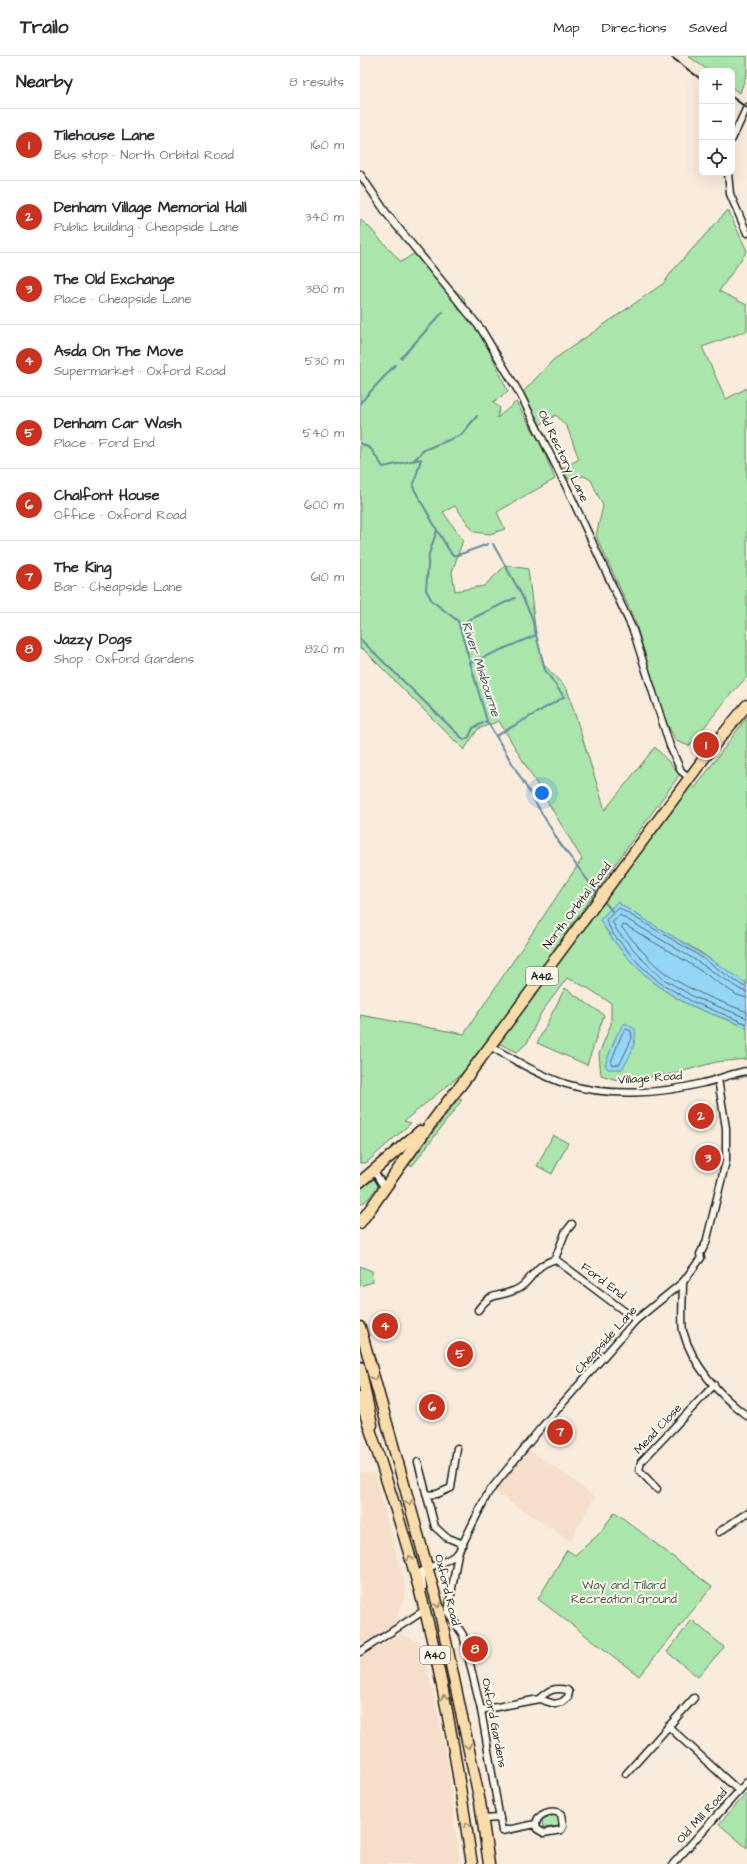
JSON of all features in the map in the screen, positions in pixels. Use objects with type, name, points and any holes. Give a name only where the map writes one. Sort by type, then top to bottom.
[{"type":"main road","name":"North Orbital Road","points":[[360,1223],[402,1165],[429,1124],[490,1046],[690,778],[747,705]]},
{"type":"main road","name":"North Orbital Road","points":[[362,1180],[429,1124]]},
{"type":"main road","points":[[360,1211],[382,1191]]},
{"type":"main road","name":"Oxford Road","points":[[360,1327],[440,1613],[483,1819],[489,1864]]},
{"type":"main road","points":[[360,1367],[377,1450]]},
{"type":"main road","name":"A40","points":[[360,1398],[399,1518],[425,1610],[451,1734],[466,1819],[472,1864]]},
{"type":"street","points":[[735,133],[747,107]]},
{"type":"street","name":"Old Rectory Lane","points":[[360,174],[387,214],[481,329],[520,394],[570,492],[633,630],[670,746],[681,771],[690,778]]},
{"type":"street","points":[[728,176],[730,194],[747,233]]},
{"type":"street","name":"Village Road","points":[[490,1046],[529,1068],[566,1084],[589,1089],[632,1092],[673,1089],[747,1071]]},
{"type":"street","name":"Cheapside Lane","points":[[458,1553],[488,1493],[550,1418],[636,1320],[683,1282],[701,1258],[700,1254],[706,1243],[726,1161],[726,1128],[718,1079]]},
{"type":"street","points":[[388,1159],[402,1165]]},
{"type":"street","points":[[374,1171],[382,1191]]},
{"type":"street","points":[[478,1310],[485,1300],[494,1295],[514,1291],[529,1281],[541,1266],[555,1259],[565,1233],[572,1224]]},
{"type":"street","name":"Ford End","points":[[555,1259],[636,1320]]},
{"type":"street","points":[[683,1282],[683,1331],[695,1360],[714,1385],[736,1408],[747,1416]]},
{"type":"street","name":"Mead Close","points":[[657,1489],[639,1470],[641,1462],[714,1385]]},
{"type":"street","points":[[427,1495],[436,1494],[451,1488],[457,1448]]},
{"type":"street","points":[[418,1462],[435,1527],[446,1537],[462,1544]]},
{"type":"street","points":[[719,1532],[746,1516]]},
{"type":"street","points":[[360,1652],[425,1610],[421,1572],[428,1567],[451,1560],[458,1553]]},
{"type":"street","name":"Oxford Gardens","points":[[458,1553],[448,1612],[463,1635],[481,1710],[502,1831],[536,1824]]},
{"type":"street","points":[[626,1774],[694,1698]]},
{"type":"street","points":[[481,1710],[539,1699]]},
{"type":"street","points":[[668,1726],[739,1791]]},
{"type":"street","name":"Old Mill Road","points":[[673,1864],[747,1782]]},
{"type":"street","points":[[556,1811],[561,1814],[563,1826],[561,1830],[544,1833],[538,1829],[536,1824],[538,1816],[541,1814],[556,1811]]},
{"type":"street","points":[[483,1819],[500,1818]]},
{"type":"shaded area","points":[[528,1450],[560,1470],[595,1497],[570,1541],[495,1492]]},
{"type":"shaded area","points":[[360,1472],[375,1473],[406,1590],[394,1625],[360,1645]]},
{"type":"shaded area","points":[[400,1634],[419,1642],[432,1686],[447,1759],[460,1864],[360,1864],[360,1658]]},
{"type":"green space","points":[[688,56],[747,56],[747,72],[740,93],[735,90],[735,68],[705,68]]},
{"type":"green space","points":[[728,210],[747,251],[719,291],[747,305],[747,331],[702,347],[726,399],[747,388],[747,677],[731,694],[689,746],[676,741],[664,718],[635,621],[596,536],[603,506],[591,480],[584,476],[568,479],[563,468],[579,459],[567,427],[556,415],[540,425],[523,392],[553,360],[664,283],[673,270]]},
{"type":"green space","points":[[360,219],[401,262],[415,253],[465,299],[458,309],[479,327],[508,392],[493,402],[500,408],[497,418],[516,402],[540,442],[555,479],[497,512],[505,529],[490,534],[474,532],[455,506],[443,512],[463,540],[452,572],[455,591],[484,586],[506,565],[528,569],[536,635],[544,665],[567,689],[605,810],[655,747],[680,774],[469,1068],[404,1121],[411,1123],[366,1163],[360,1163],[360,1015],[464,1034],[582,859],[499,721],[478,729],[464,750],[362,648],[360,649]]},
{"type":"green space","points":[[747,717],[747,985],[697,950],[657,928],[617,902],[600,920],[608,933],[628,958],[663,989],[690,1005],[747,1028],[747,1059],[716,1062],[673,1074],[620,1081],[601,1075],[599,1054],[611,1024],[611,1003],[586,987],[567,978],[541,1013],[527,1043],[517,1052],[500,1044],[488,1054],[688,781],[695,788]]},
{"type":"green space","points":[[565,988],[604,1015],[587,1065],[537,1043]]},
{"type":"green space","points":[[458,1099],[462,1100],[413,1165],[408,1166]]},
{"type":"green space","points":[[553,1135],[568,1143],[552,1174],[537,1166]]},
{"type":"green space","points":[[375,1179],[378,1186],[369,1198],[360,1205],[360,1189]]},
{"type":"green space","points":[[360,1266],[372,1271],[373,1282],[360,1286]]},
{"type":"green space","name":"Way and Tillard Recreation Ground","points":[[615,1512],[712,1587],[639,1676],[538,1599],[567,1550],[575,1555],[598,1535]]},
{"type":"green space","points":[[692,1620],[724,1647],[698,1677],[667,1652]]},
{"type":"green space","points":[[747,1793],[747,1848],[719,1824]]},
{"type":"green space","points":[[556,1815],[559,1816],[559,1826],[544,1828],[542,1822],[543,1818]]},
{"type":"water","points":[[617,902],[715,962],[746,983],[747,1028],[676,998],[639,969],[618,946],[600,920]]},
{"type":"water","points":[[625,1023],[635,1029],[635,1039],[632,1050],[622,1069],[608,1069],[605,1065],[617,1034]]},
{"type":"waterway","points":[[401,358],[443,312]]},
{"type":"waterway","points":[[360,403],[395,365]]},
{"type":"waterway","points":[[414,460],[424,450],[461,435],[477,416]]},
{"type":"waterway","name":"River Misbourne","points":[[360,443],[371,449],[383,467],[421,459],[413,487],[437,530],[429,554],[426,590],[432,601],[458,621],[487,721],[559,842],[598,894]]},
{"type":"waterway","points":[[437,530],[452,555],[458,555],[488,544]]},
{"type":"waterway","points":[[493,544],[519,590],[531,615],[545,670],[564,697],[496,736]]},
{"type":"waterway","points":[[467,621],[515,598]]},
{"type":"waterway","points":[[470,663],[536,635]]},
{"type":"waterway","points":[[360,639],[464,740],[469,737],[473,728],[487,721]]},
{"type":"waterway","name":"River Misbourne","points":[[603,900],[612,911]]},
{"type":"waterway","points":[[737,1078],[747,1076]]},
{"type":"railway","points":[[670,56],[699,78]]},
{"type":"railway","points":[[735,99],[747,108]]},
{"type":"place","name":"Tilehouse Lane","points":[[706,745]]},
{"type":"place","name":"Denham Village Memorial Hall","points":[[701,1116]]},
{"type":"place","name":"The Old Exchange","points":[[708,1158]]},
{"type":"place","name":"Asda On The Move","points":[[385,1326]]},
{"type":"place","name":"Denham Car Wash","points":[[460,1354]]},
{"type":"place","name":"Chalfont House","points":[[432,1407]]},
{"type":"place","name":"The King","points":[[560,1432]]},
{"type":"place","name":"Jazzy Dogs","points":[[475,1649]]}]
